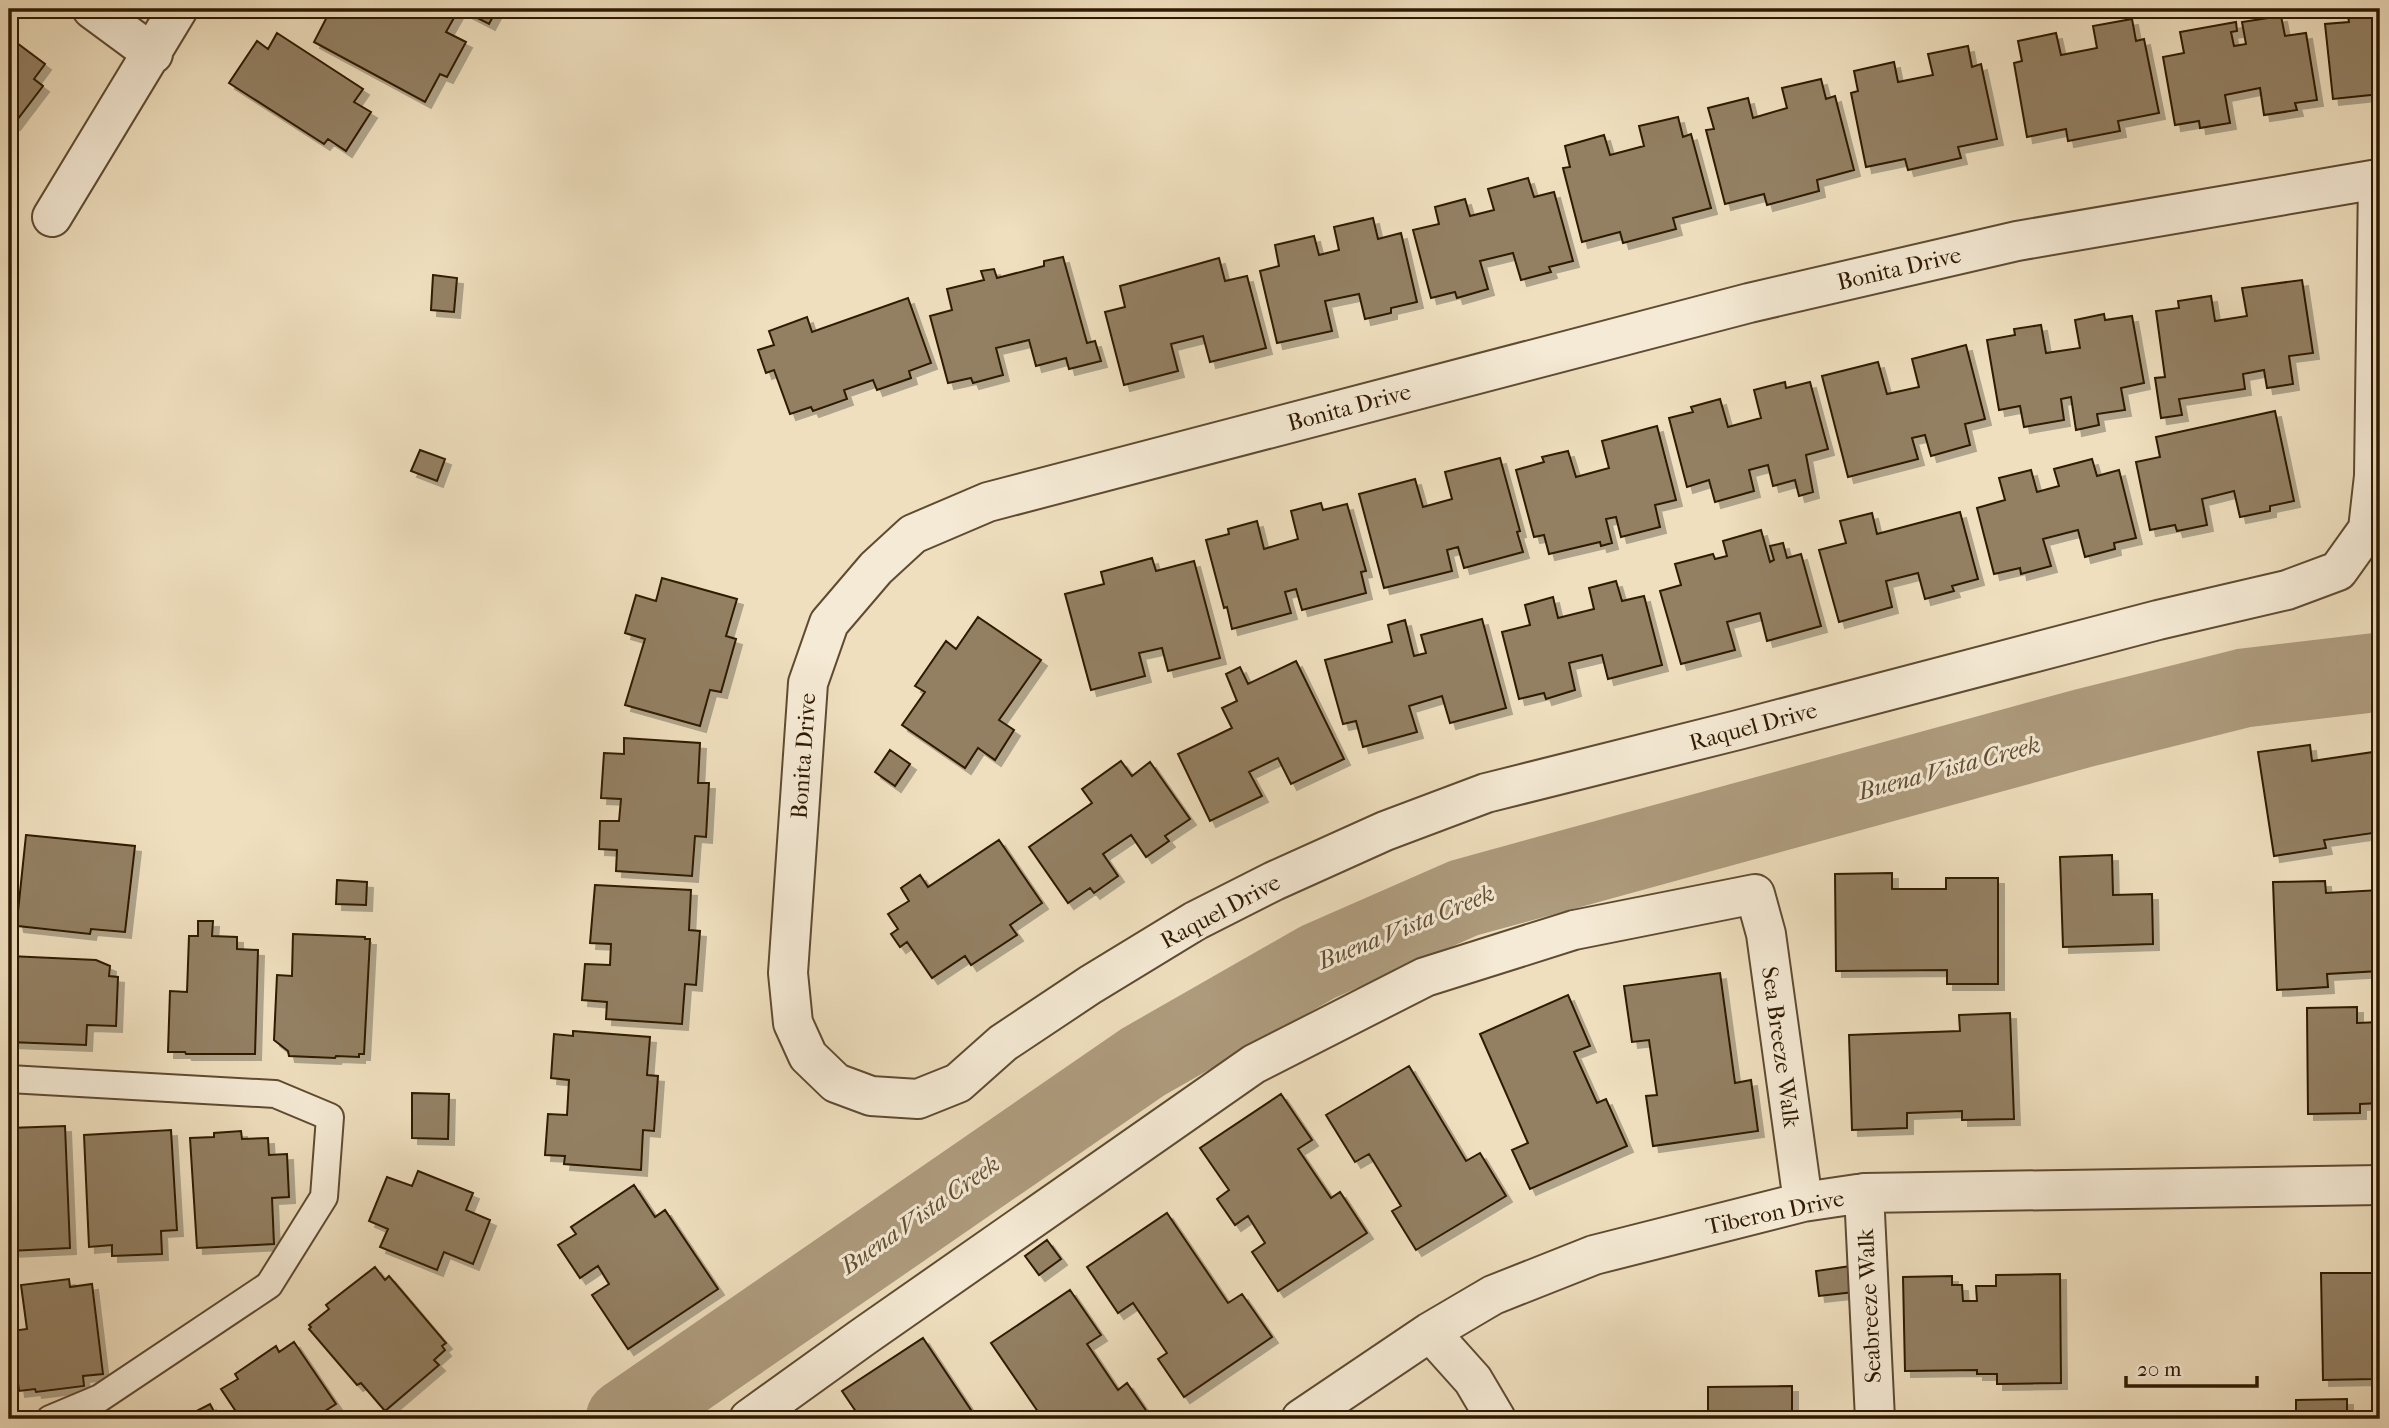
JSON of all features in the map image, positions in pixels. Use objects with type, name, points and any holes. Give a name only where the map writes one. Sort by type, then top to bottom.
[{"type":"street","points":[[92,9],[153,54]]},
{"type":"street","points":[[52,217],[178,9]]},
{"type":"street","name":"Bonita Drive","points":[[836,1083],[808,1056],[793,1023],[788,974],[808,682],[829,623],[876,568],[913,534],[988,502],[1749,303],[2017,241],[2379,179]]},
{"type":"street","name":"Raquel Drive","points":[[836,1083],[872,1096],[918,1099],[958,1083],[1003,1043],[1195,920],[1385,831],[1486,793],[1751,727],[2145,623],[2287,590],[2338,571],[2368,529],[2374,476],[2379,179]]},
{"type":"street","name":"Sea Breeze Walk","points":[[749,1419],[1254,1063],[1424,976],[1574,930],[1755,894],[1766,934],[1803,1202]]},
{"type":"street","name":"Tiberon Drive","points":[[1301,1419],[1430,1332],[1493,1296],[1594,1255],[1803,1202],[1864,1193],[2380,1185]]},
{"type":"street","name":"Seabreeze Walk","points":[[1864,1193],[1875,1419]]},
{"type":"street","points":[[1430,1332],[1473,1380],[1496,1419]]},
{"type":"lane","points":[[9,1079],[275,1094],[330,1117],[324,1197],[269,1285],[100,1398],[50,1419]]},
{"type":"building","points":[[331,9],[459,9],[446,32],[466,42],[447,77],[440,74],[425,102],[314,42]]},
{"type":"building","points":[[460,9],[497,9],[489,24]]},
{"type":"building","points":[[2347,9],[2380,9],[2380,94],[2333,99],[2325,24],[2349,22]]},
{"type":"building","points":[[2281,16],[2285,36],[2306,33],[2317,100],[2295,103],[2297,110],[2264,115],[2260,88],[2225,95],[2230,123],[2200,128],[2199,121],[2175,125],[2163,57],[2184,53],[2180,32],[2236,22],[2237,31],[2231,32],[2234,46],[2246,44],[2242,22]]},
{"type":"building","points":[[2132,19],[2136,41],[2144,39],[2159,113],[2118,121],[2120,131],[2068,141],[2066,129],[2027,137],[2014,63],[2022,61],[2018,41],[2056,33],[2061,55],[2097,48],[2093,26]]},
{"type":"building","points":[[277,33],[363,89],[354,102],[371,112],[346,151],[328,139],[324,144],[229,83],[257,41],[268,49]]},
{"type":"building","points":[[9,37],[45,64],[34,79],[43,86],[14,124],[9,120]]},
{"type":"building","points":[[1968,46],[1972,67],[1981,64],[1997,139],[1958,147],[1961,158],[1908,170],[1905,159],[1866,167],[1851,93],[1858,91],[1854,71],[1894,62],[1898,82],[1933,75],[1928,54]]},
{"type":"building","points":[[1821,79],[1826,99],[1835,96],[1854,170],[1817,180],[1819,191],[1767,205],[1764,194],[1725,204],[1706,130],[1714,129],[1708,108],[1748,98],[1753,118],[1787,108],[1782,88]]},
{"type":"building","points":[[1678,117],[1683,137],[1691,134],[1711,208],[1673,218],[1676,229],[1623,243],[1620,232],[1582,242],[1563,168],[1570,167],[1565,146],[1604,135],[1610,155],[1644,146],[1639,126]]},
{"type":"building","points":[[1528,178],[1534,197],[1554,192],[1573,261],[1549,267],[1551,272],[1521,280],[1513,253],[1480,261],[1488,289],[1457,298],[1455,292],[1431,298],[1413,230],[1439,224],[1435,207],[1465,199],[1470,216],[1494,210],[1488,189]]},
{"type":"building","points":[[1373,218],[1378,239],[1401,233],[1417,302],[1391,308],[1391,313],[1365,319],[1359,294],[1325,301],[1332,331],[1277,343],[1260,271],[1279,266],[1275,245],[1314,236],[1319,255],[1339,250],[1334,227]]},
{"type":"building","points":[[1063,257],[1087,343],[1095,341],[1101,361],[1069,369],[1066,358],[1036,366],[1029,340],[996,348],[1003,375],[973,383],[971,378],[948,383],[930,316],[952,310],[947,289],[984,280],[981,271],[994,269],[997,278],[1044,266],[1044,261]]},
{"type":"building","points":[[1219,258],[1225,281],[1247,276],[1266,348],[1210,362],[1203,336],[1171,344],[1178,371],[1124,385],[1105,312],[1125,307],[1120,286]]},
{"type":"building","points":[[433,275],[457,278],[454,312],[431,310]]},
{"type":"building","points":[[2302,280],[2313,353],[2289,356],[2293,384],[2267,388],[2264,370],[2243,374],[2245,389],[2179,399],[2182,415],[2161,418],[2155,378],[2165,377],[2156,311],[2179,308],[2178,301],[2211,296],[2215,321],[2247,316],[2242,288]]},
{"type":"building","points":[[908,298],[931,363],[909,371],[911,378],[877,390],[873,380],[844,390],[847,399],[813,411],[811,407],[790,414],[774,370],[766,373],[758,350],[774,345],[769,331],[807,317],[812,332]]},
{"type":"building","points":[[2104,314],[2105,320],[2132,316],[2144,383],[2121,388],[2125,410],[2097,414],[2099,425],[2076,430],[2071,397],[2061,399],[2064,420],[2024,427],[2020,406],[1999,410],[1987,340],[2015,335],[2014,329],[2041,325],[2046,353],[2080,348],[2075,320]]},
{"type":"building","points":[[1966,345],[1985,419],[1965,424],[1970,445],[1931,456],[1925,435],[1912,438],[1918,459],[1848,477],[1822,376],[1878,362],[1887,394],[1919,387],[1912,359]]},
{"type":"building","points":[[1785,382],[1786,388],[1810,382],[1828,449],[1806,455],[1813,492],[1799,496],[1795,480],[1773,486],[1768,465],[1749,470],[1754,491],[1715,502],[1709,480],[1687,487],[1669,418],[1693,412],[1691,407],[1720,399],[1728,427],[1761,418],[1754,390]]},
{"type":"building","points":[[2275,411],[2294,501],[2270,506],[2270,511],[2240,517],[2234,491],[2202,499],[2207,525],[2177,531],[2175,525],[2150,530],[2136,462],[2160,457],[2156,437]]},
{"type":"building","points":[[1657,426],[1676,500],[1655,505],[1660,527],[1621,537],[1616,517],[1606,519],[1612,543],[1601,546],[1600,542],[1549,554],[1544,535],[1534,537],[1516,470],[1544,462],[1542,457],[1568,451],[1576,477],[1609,468],[1602,441]]},
{"type":"building","points":[[420,450],[445,459],[437,481],[411,471]]},
{"type":"building","points":[[1500,458],[1523,552],[1464,568],[1458,547],[1447,550],[1452,571],[1384,588],[1359,494],[1415,479],[1423,507],[1452,499],[1445,472]]},
{"type":"building","points":[[2092,459],[2097,476],[2119,470],[2136,538],[2114,543],[2115,549],[2085,557],[2078,530],[2043,539],[2051,566],[2021,574],[2020,568],[1994,574],[1977,508],[2005,500],[1999,478],[2031,470],[2037,492],[2059,486],[2054,469]]},
{"type":"building","points":[[1321,503],[1323,510],[1347,504],[1366,571],[1361,572],[1366,593],[1302,610],[1296,589],[1285,592],[1291,613],[1232,629],[1206,540],[1229,534],[1228,529],[1257,521],[1264,549],[1298,539],[1291,511]]},
{"type":"building","points":[[1960,512],[1978,579],[1952,586],[1954,591],[1925,599],[1918,573],[1886,581],[1892,607],[1839,622],[1819,550],[1846,543],[1840,521],[1872,513],[1877,534]]},
{"type":"building","points":[[1761,530],[1770,562],[1774,560],[1770,546],[1783,543],[1787,558],[1801,554],[1821,626],[1767,641],[1760,613],[1727,622],[1735,650],[1681,664],[1660,591],[1681,585],[1675,564],[1713,554],[1715,559],[1727,556],[1723,541]]},
{"type":"building","points":[[1152,558],[1156,571],[1194,561],[1220,658],[1168,671],[1162,648],[1139,653],[1145,676],[1091,690],[1065,594],[1104,584],[1101,572]]},
{"type":"building","points":[[662,578],[737,599],[726,636],[736,639],[721,692],[710,690],[700,726],[625,705],[645,639],[625,633],[636,595],[656,601]]},
{"type":"building","points":[[1616,581],[1622,601],[1644,596],[1662,665],[1608,679],[1602,655],[1569,663],[1575,690],[1546,699],[1544,693],[1519,699],[1502,632],[1530,625],[1525,605],[1553,597],[1558,618],[1594,609],[1589,588]]},
{"type":"building","points":[[978,617],[1041,660],[999,720],[1014,730],[995,760],[978,748],[965,768],[902,725],[925,692],[915,686],[946,641],[956,649]]},
{"type":"building","points":[[1482,619],[1506,708],[1450,723],[1442,696],[1409,706],[1417,732],[1363,747],[1356,721],[1343,724],[1325,660],[1392,642],[1388,625],[1405,620],[1414,656],[1426,653],[1421,635]]},
{"type":"building","points":[[1296,661],[1344,759],[1291,784],[1278,758],[1249,772],[1262,796],[1210,821],[1178,754],[1232,728],[1222,708],[1237,701],[1226,674],[1240,667],[1248,684]]},
{"type":"building","points":[[624,738],[700,743],[698,783],[709,783],[706,837],[695,836],[692,876],[616,871],[617,850],[599,849],[600,821],[619,821],[621,799],[601,798],[604,753],[624,754]]},
{"type":"building","points":[[2310,745],[2312,761],[2380,751],[2380,832],[2324,840],[2326,848],[2274,856],[2258,752]]},
{"type":"building","points":[[890,750],[910,764],[895,786],[875,772]]},
{"type":"building","points":[[1121,761],[1132,776],[1150,762],[1190,819],[1165,836],[1169,841],[1146,857],[1131,835],[1103,854],[1118,876],[1094,893],[1090,888],[1068,903],[1029,847],[1092,803],[1082,789]]},
{"type":"building","points":[[26,835],[135,846],[125,932],[91,929],[90,934],[18,926]]},
{"type":"building","points":[[999,840],[1042,903],[1010,925],[1017,935],[971,965],[965,956],[932,978],[907,942],[900,947],[891,934],[898,929],[888,914],[909,901],[901,888],[920,875],[928,887]]},
{"type":"building","points":[[2112,855],[2113,895],[2152,894],[2153,944],[2063,947],[2060,857]]},
{"type":"building","points":[[1892,873],[1892,889],[1946,889],[1946,878],[1998,878],[1998,984],[1947,984],[1947,970],[1836,971],[1835,874]]},
{"type":"building","points":[[337,880],[367,882],[366,905],[336,904]]},
{"type":"building","points":[[2325,881],[2326,893],[2380,890],[2380,971],[2327,974],[2328,987],[2277,990],[2273,882]]},
{"type":"building","points":[[595,885],[691,890],[689,930],[700,931],[696,985],[685,984],[682,1024],[606,1019],[607,1002],[582,1000],[585,964],[610,965],[611,944],[590,943]]},
{"type":"building","points":[[198,921],[213,921],[212,936],[237,937],[237,949],[258,950],[255,1054],[168,1052],[170,991],[187,992],[189,936],[198,936]]},
{"type":"building","points":[[293,934],[370,939],[364,1054],[359,1054],[359,1057],[289,1056],[288,1051],[274,1040],[277,975],[292,976]]},
{"type":"building","points":[[9,956],[96,960],[110,966],[109,976],[118,977],[116,1026],[87,1025],[86,1045],[9,1042]]},
{"type":"building","points":[[1720,973],[1735,1083],[1751,1080],[1758,1131],[1653,1146],[1646,1096],[1657,1095],[1649,1040],[1632,1042],[1624,986]]},
{"type":"building","points":[[1568,995],[1590,1046],[1574,1052],[1597,1103],[1606,1099],[1627,1146],[1530,1189],[1512,1150],[1528,1143],[1480,1034]]},
{"type":"building","points":[[2357,1007],[2357,1023],[2380,1022],[2380,1103],[2360,1104],[2360,1113],[2308,1114],[2307,1008]]},
{"type":"building","points":[[2010,1013],[2014,1119],[1962,1120],[1962,1111],[1907,1113],[1907,1128],[1852,1130],[1849,1035],[1960,1031],[1959,1015]]},
{"type":"building","points":[[573,1031],[650,1037],[647,1075],[658,1076],[654,1131],[643,1130],[641,1170],[564,1164],[565,1156],[545,1155],[548,1114],[567,1115],[569,1080],[551,1078],[554,1034],[573,1036]]},
{"type":"building","points":[[1409,1066],[1466,1161],[1480,1153],[1506,1196],[1416,1250],[1392,1211],[1401,1206],[1369,1154],[1355,1162],[1326,1115]]},
{"type":"building","points":[[412,1093],[449,1094],[448,1139],[412,1138]]},
{"type":"building","points":[[1281,1094],[1312,1140],[1298,1149],[1331,1198],[1340,1192],[1367,1233],[1278,1291],[1252,1252],[1265,1243],[1248,1216],[1235,1225],[1217,1199],[1229,1190],[1200,1148]]},
{"type":"building","points":[[65,1126],[70,1248],[9,1251],[9,1128]]},
{"type":"building","points":[[171,1130],[177,1230],[161,1231],[162,1254],[112,1256],[112,1245],[89,1247],[84,1135]]},
{"type":"building","points":[[241,1131],[242,1139],[268,1138],[269,1155],[287,1154],[289,1197],[272,1198],[274,1244],[197,1248],[190,1138],[214,1137],[214,1133]]},
{"type":"building","points":[[418,1171],[473,1193],[466,1210],[490,1220],[473,1264],[444,1252],[437,1270],[380,1247],[388,1229],[369,1221],[387,1177],[412,1186]]},
{"type":"building","points":[[634,1185],[655,1217],[665,1210],[718,1289],[628,1349],[592,1295],[609,1284],[598,1266],[580,1278],[558,1245],[576,1234],[571,1227]]},
{"type":"building","points":[[1167,1213],[1228,1303],[1242,1294],[1272,1337],[1184,1397],[1158,1359],[1167,1353],[1133,1303],[1118,1313],[1087,1267]]},
{"type":"building","points":[[1047,1240],[1061,1259],[1039,1275],[1025,1256]]},
{"type":"building","points":[[1851,1266],[1854,1292],[1819,1296],[1816,1271]]},
{"type":"building","points":[[375,1267],[385,1280],[389,1276],[446,1343],[442,1346],[445,1350],[434,1360],[439,1365],[385,1411],[361,1383],[357,1385],[309,1329],[309,1325],[329,1309],[326,1305]]},
{"type":"building","points":[[2321,1273],[2373,1273],[2373,1284],[2380,1283],[2380,1364],[2374,1364],[2374,1379],[2323,1380]]},
{"type":"building","points":[[2060,1274],[2061,1383],[1997,1384],[1997,1374],[1977,1374],[1977,1370],[1905,1371],[1903,1277],[1952,1276],[1952,1285],[1962,1285],[1963,1301],[1977,1301],[1976,1286],[1996,1286],[1996,1275]]},
{"type":"building","points":[[69,1279],[70,1287],[92,1284],[103,1374],[83,1376],[84,1386],[36,1392],[35,1389],[19,1391],[11,1331],[27,1329],[21,1285]]},
{"type":"building","points":[[1070,1290],[1101,1335],[1087,1344],[1118,1390],[1127,1383],[1152,1419],[1043,1419],[991,1343]]},
{"type":"building","points":[[923,1338],[977,1419],[861,1419],[842,1391]]},
{"type":"building","points":[[294,1342],[336,1404],[322,1413],[327,1419],[241,1419],[221,1389],[238,1379],[235,1374],[276,1346],[279,1352]]},
{"type":"building","points":[[1792,1386],[1792,1419],[1708,1419],[1708,1387]]},
{"type":"building","points":[[2347,1399],[2347,1416],[2380,1415],[2380,1419],[2296,1419],[2296,1400]]},
{"type":"building","points":[[210,1404],[218,1419],[181,1419]]},
{"type":"waterway","name":"Buena Vista Creek","points":[[625,1419],[1143,1062],[1318,962],[1464,898],[2084,728],[2244,688],[2380,672]]}]
